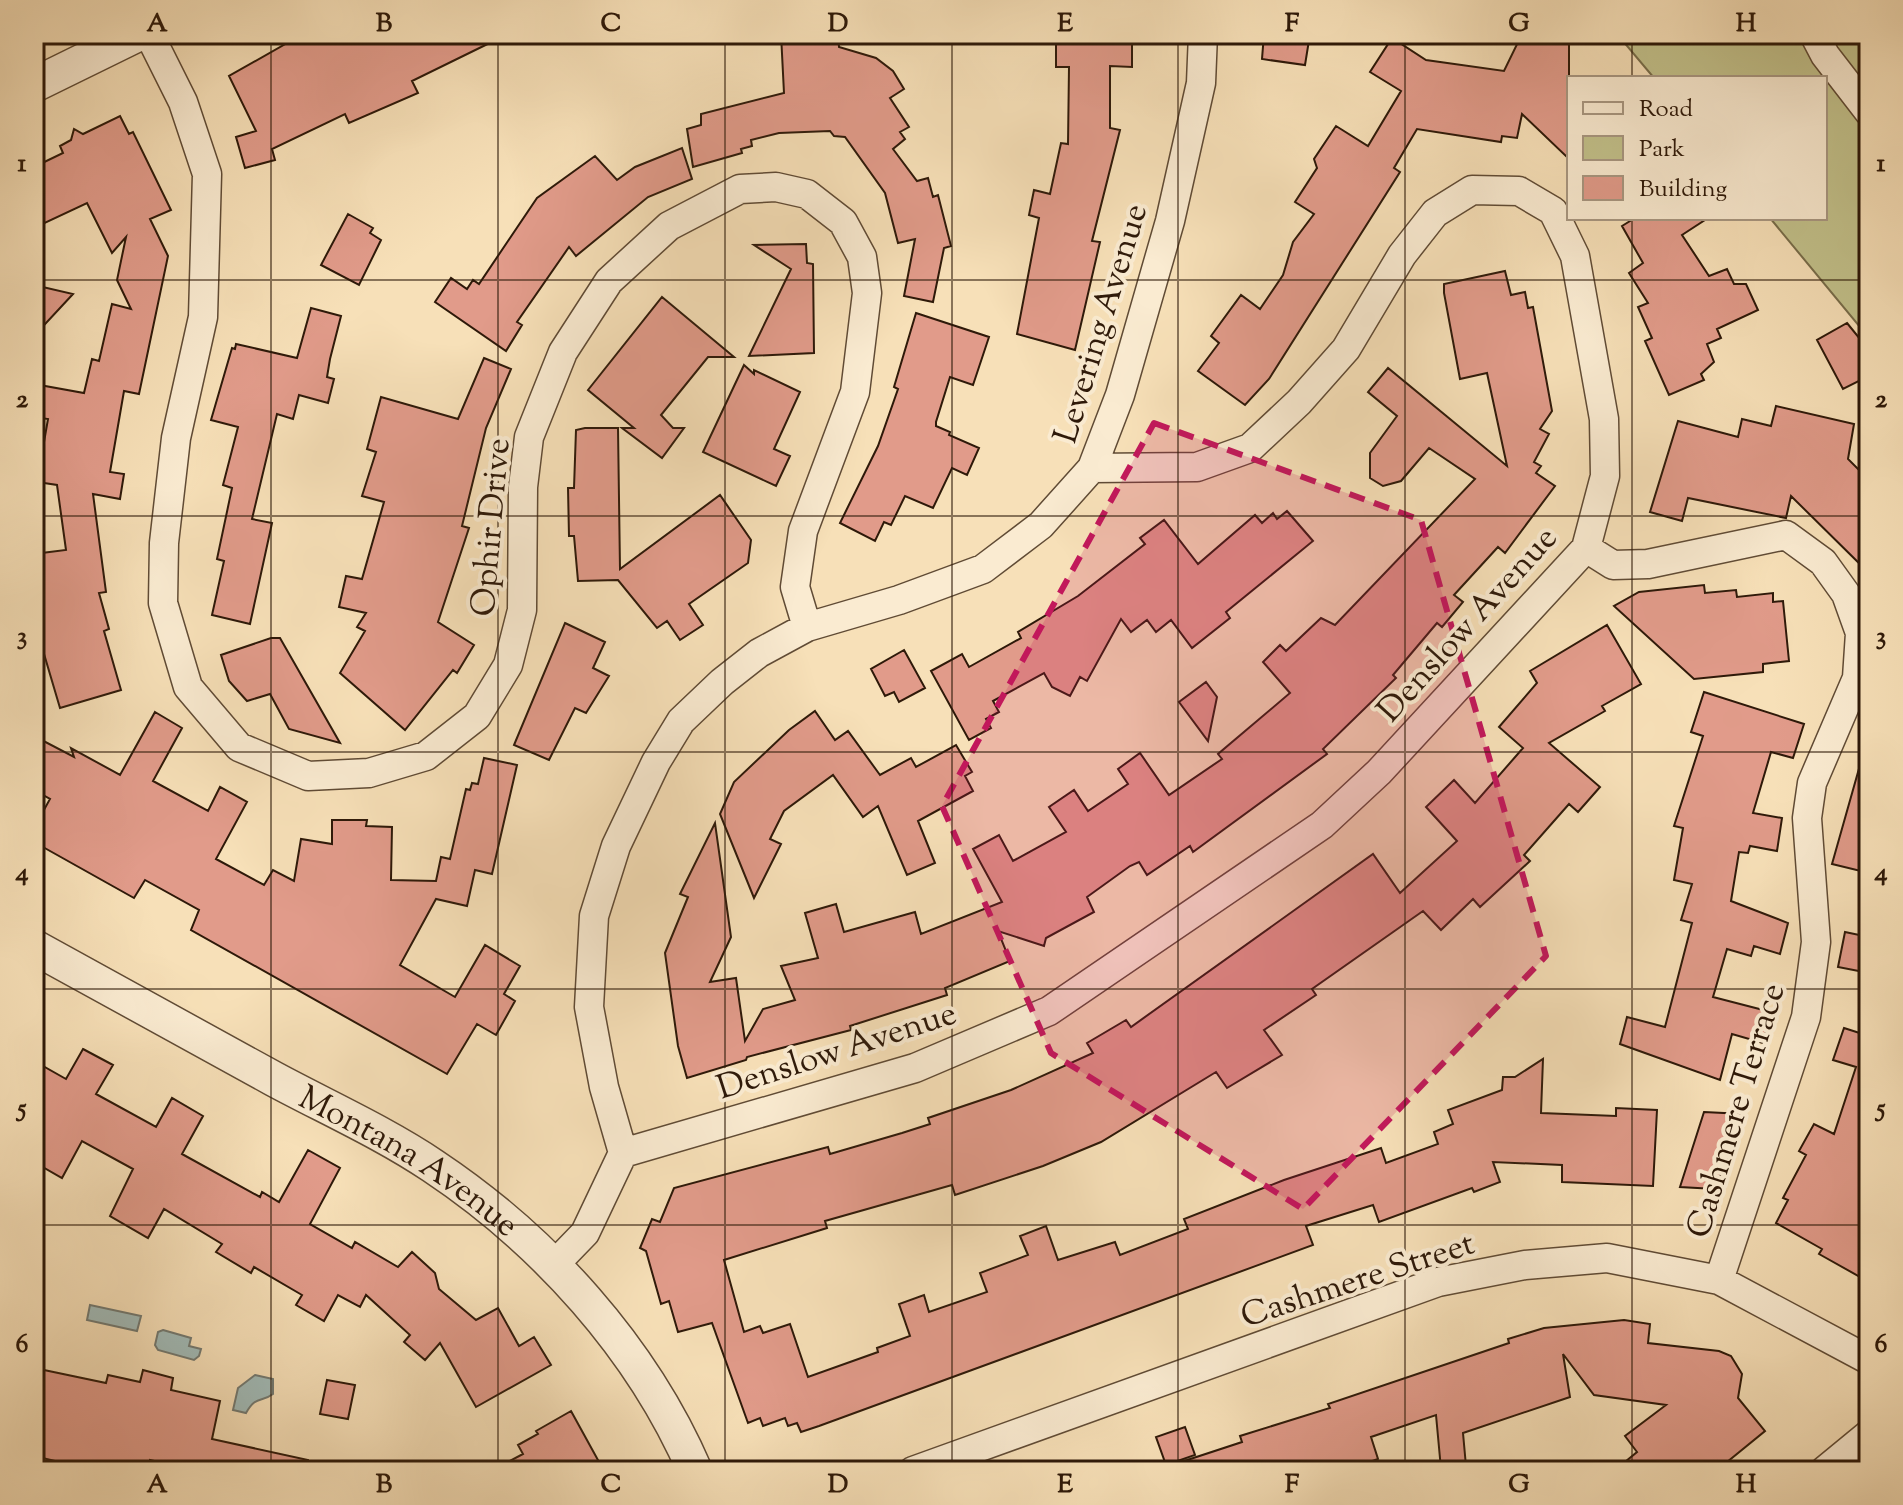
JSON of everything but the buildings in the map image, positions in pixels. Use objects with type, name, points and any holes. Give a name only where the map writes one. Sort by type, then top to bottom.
[{"type":"street","points":[[34,85],[138,34]]},
{"type":"street","name":"Ophir Drive","points":[[149,34],[183,102],[207,174],[203,317],[176,438],[164,543],[163,603],[188,687],[239,747],[308,776],[369,773],[426,756],[477,716],[508,665],[522,610],[523,487],[529,437],[563,352],[609,281],[669,226],[740,189],[776,187],[807,194],[843,222],[862,257],[867,293],[855,392],[803,531],[795,587],[807,627]]},
{"type":"street","name":"Levering Avenue","points":[[623,1153],[604,1087],[589,1007],[594,916],[616,846],[656,762],[681,721],[722,682],[759,653],[807,627],[899,600],[983,569],[1041,525],[1092,468],[1120,395],[1170,221],[1201,83],[1203,34]]},
{"type":"street","points":[[1814,34],[1825,55],[1869,112]]},
{"type":"street","name":"Denslow Avenue","points":[[623,1153],[915,1068],[1049,1011],[1322,825],[1379,772],[1586,548],[1605,476],[1604,419],[1575,256],[1553,211],[1519,191],[1472,190],[1435,213],[1402,255],[1346,349],[1299,402],[1250,448],[1197,467],[1092,468]]},
{"type":"street","name":"Cashmere Terrace","points":[[1586,548],[1613,565],[1648,564],[1786,535],[1823,562],[1846,594],[1860,633],[1857,678],[1812,783],[1807,818],[1816,942],[1806,1017],[1719,1280]]},
{"type":"street","name":"Montana Avenue","points":[[34,947],[432,1165],[497,1213],[555,1264],[634,1365],[664,1410],[695,1471]]},
{"type":"street","points":[[555,1264],[585,1233],[623,1153]]},
{"type":"street","name":"Cashmere Street","points":[[913,1471],[1438,1282],[1525,1265],[1607,1258],[1719,1280],[1869,1360]]},
{"type":"street","points":[[1824,1471],[1869,1434]]},
{"type":"highlighted area","points":[[1154,423],[1421,520],[1546,956],[1303,1209],[1051,1053],[942,806]]},
{"type":"green space","points":[[1617,34],[1869,34],[1869,338],[1772,220],[1827,220],[1827,76],[1652,76]]},
{"type":"water","points":[[90,1305],[141,1316],[137,1331],[87,1320]]},
{"type":"water","points":[[163,1330],[191,1338],[189,1346],[201,1349],[199,1356],[194,1360],[158,1350],[155,1345],[158,1332]]},
{"type":"water","points":[[255,1375],[273,1379],[273,1394],[256,1401],[246,1413],[233,1410],[238,1388]]}]
